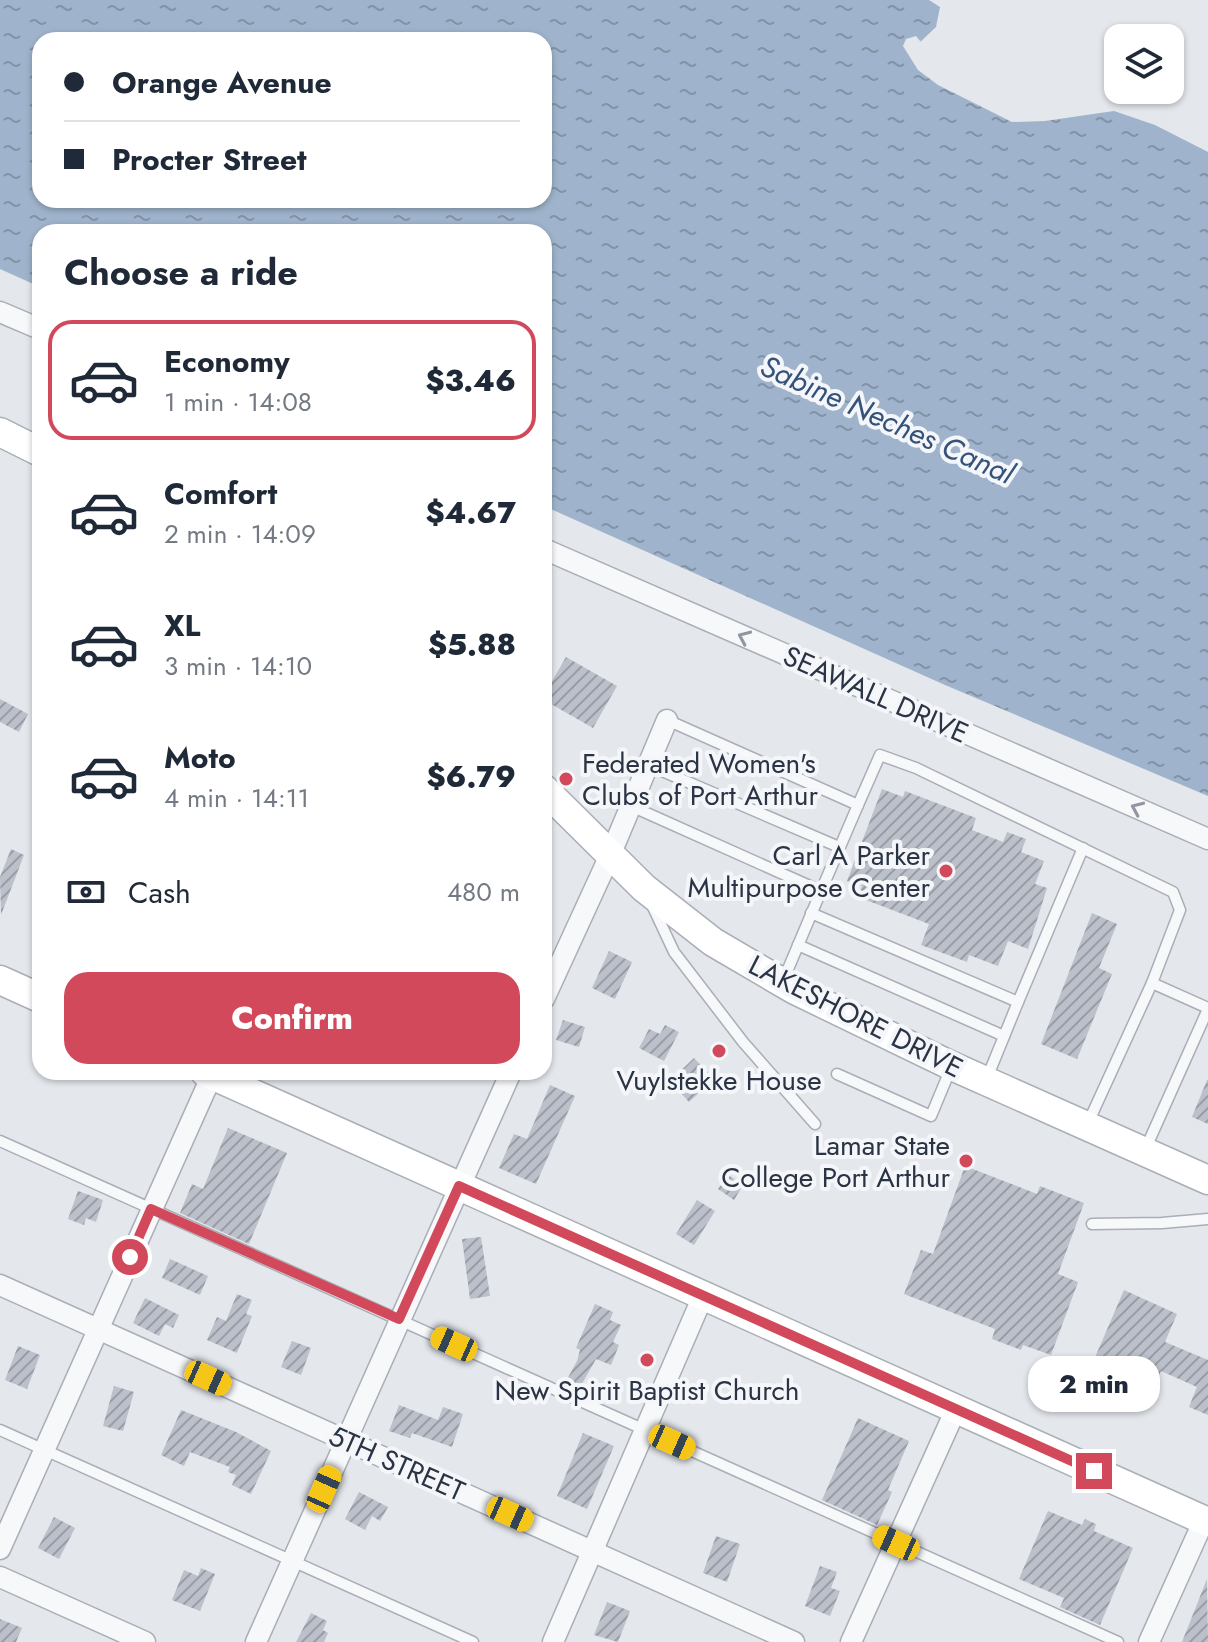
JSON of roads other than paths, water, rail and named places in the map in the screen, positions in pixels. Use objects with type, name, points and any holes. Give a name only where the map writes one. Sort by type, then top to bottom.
[{"type":"main road","points":[[0,432],[32,448]]},
{"type":"main road","name":"LAKESHORE DRIVE","points":[[552,797],[644,888],[713,942],[782,983],[952,1066],[1208,1180]]},
{"type":"main road","points":[[0,980],[32,994]]},
{"type":"main road","points":[[221,1080],[1206,1521]]},
{"type":"street","points":[[0,312],[32,326]]},
{"type":"street","name":"SEAWALL DRIVE","points":[[552,552],[1208,839]]},
{"type":"street","points":[[552,982],[667,720]]},
{"type":"street","points":[[0,1549],[205,1080]]},
{"type":"street","points":[[256,1642],[507,1080]]},
{"type":"street","name":"5TH STREET","points":[[0,1285],[794,1642]]},
{"type":"street","points":[[553,1642],[703,1296]]},
{"type":"street","points":[[851,1642],[956,1409]]},
{"type":"street","points":[[1149,1642],[1206,1521]]},
{"type":"street","points":[[0,1577],[145,1642]]},
{"type":"lane","points":[[667,720],[858,805]]},
{"type":"lane","points":[[782,983],[880,755],[916,768],[1173,892],[1180,910],[1152,983],[1087,1127]]},
{"type":"lane","points":[[648,765],[839,847]]},
{"type":"lane","points":[[631,806],[821,891]]},
{"type":"lane","points":[[986,1081],[1083,848]]},
{"type":"lane","points":[[644,888],[674,952],[743,1042],[815,1124]]},
{"type":"lane","points":[[811,913],[1018,1002]]},
{"type":"lane","points":[[798,945],[1004,1036]]},
{"type":"lane","points":[[1144,1152],[1208,1009],[1152,983]]},
{"type":"lane","points":[[837,1074],[931,1116],[952,1066]]},
{"type":"lane","points":[[0,1141],[1118,1642]]},
{"type":"lane","points":[[1092,1224],[1208,1219]]},
{"type":"lane","points":[[0,1430],[473,1642]]},
{"type":"water","name":"Sabine Neches Canal","points":[[0,0],[929,0],[940,7],[936,27],[917,45],[940,72],[1012,111],[1104,101],[1104,104],[1127,104],[1208,139],[1208,796],[945,685],[552,510],[552,224],[32,224],[32,283],[0,269]]},
{"type":"place","name":"Federated Women's Clubs of Port Arthur","points":[[566,779]]},
{"type":"place","name":"Carl A Parker Multipurpose Center","points":[[946,871]]},
{"type":"place","name":"Vuylstekke House","points":[[719,1051]]},
{"type":"place","name":"Lamar State College Port Arthur","points":[[966,1161]]},
{"type":"place","name":"New Spirit Baptist Church","points":[[647,1360]]}]
